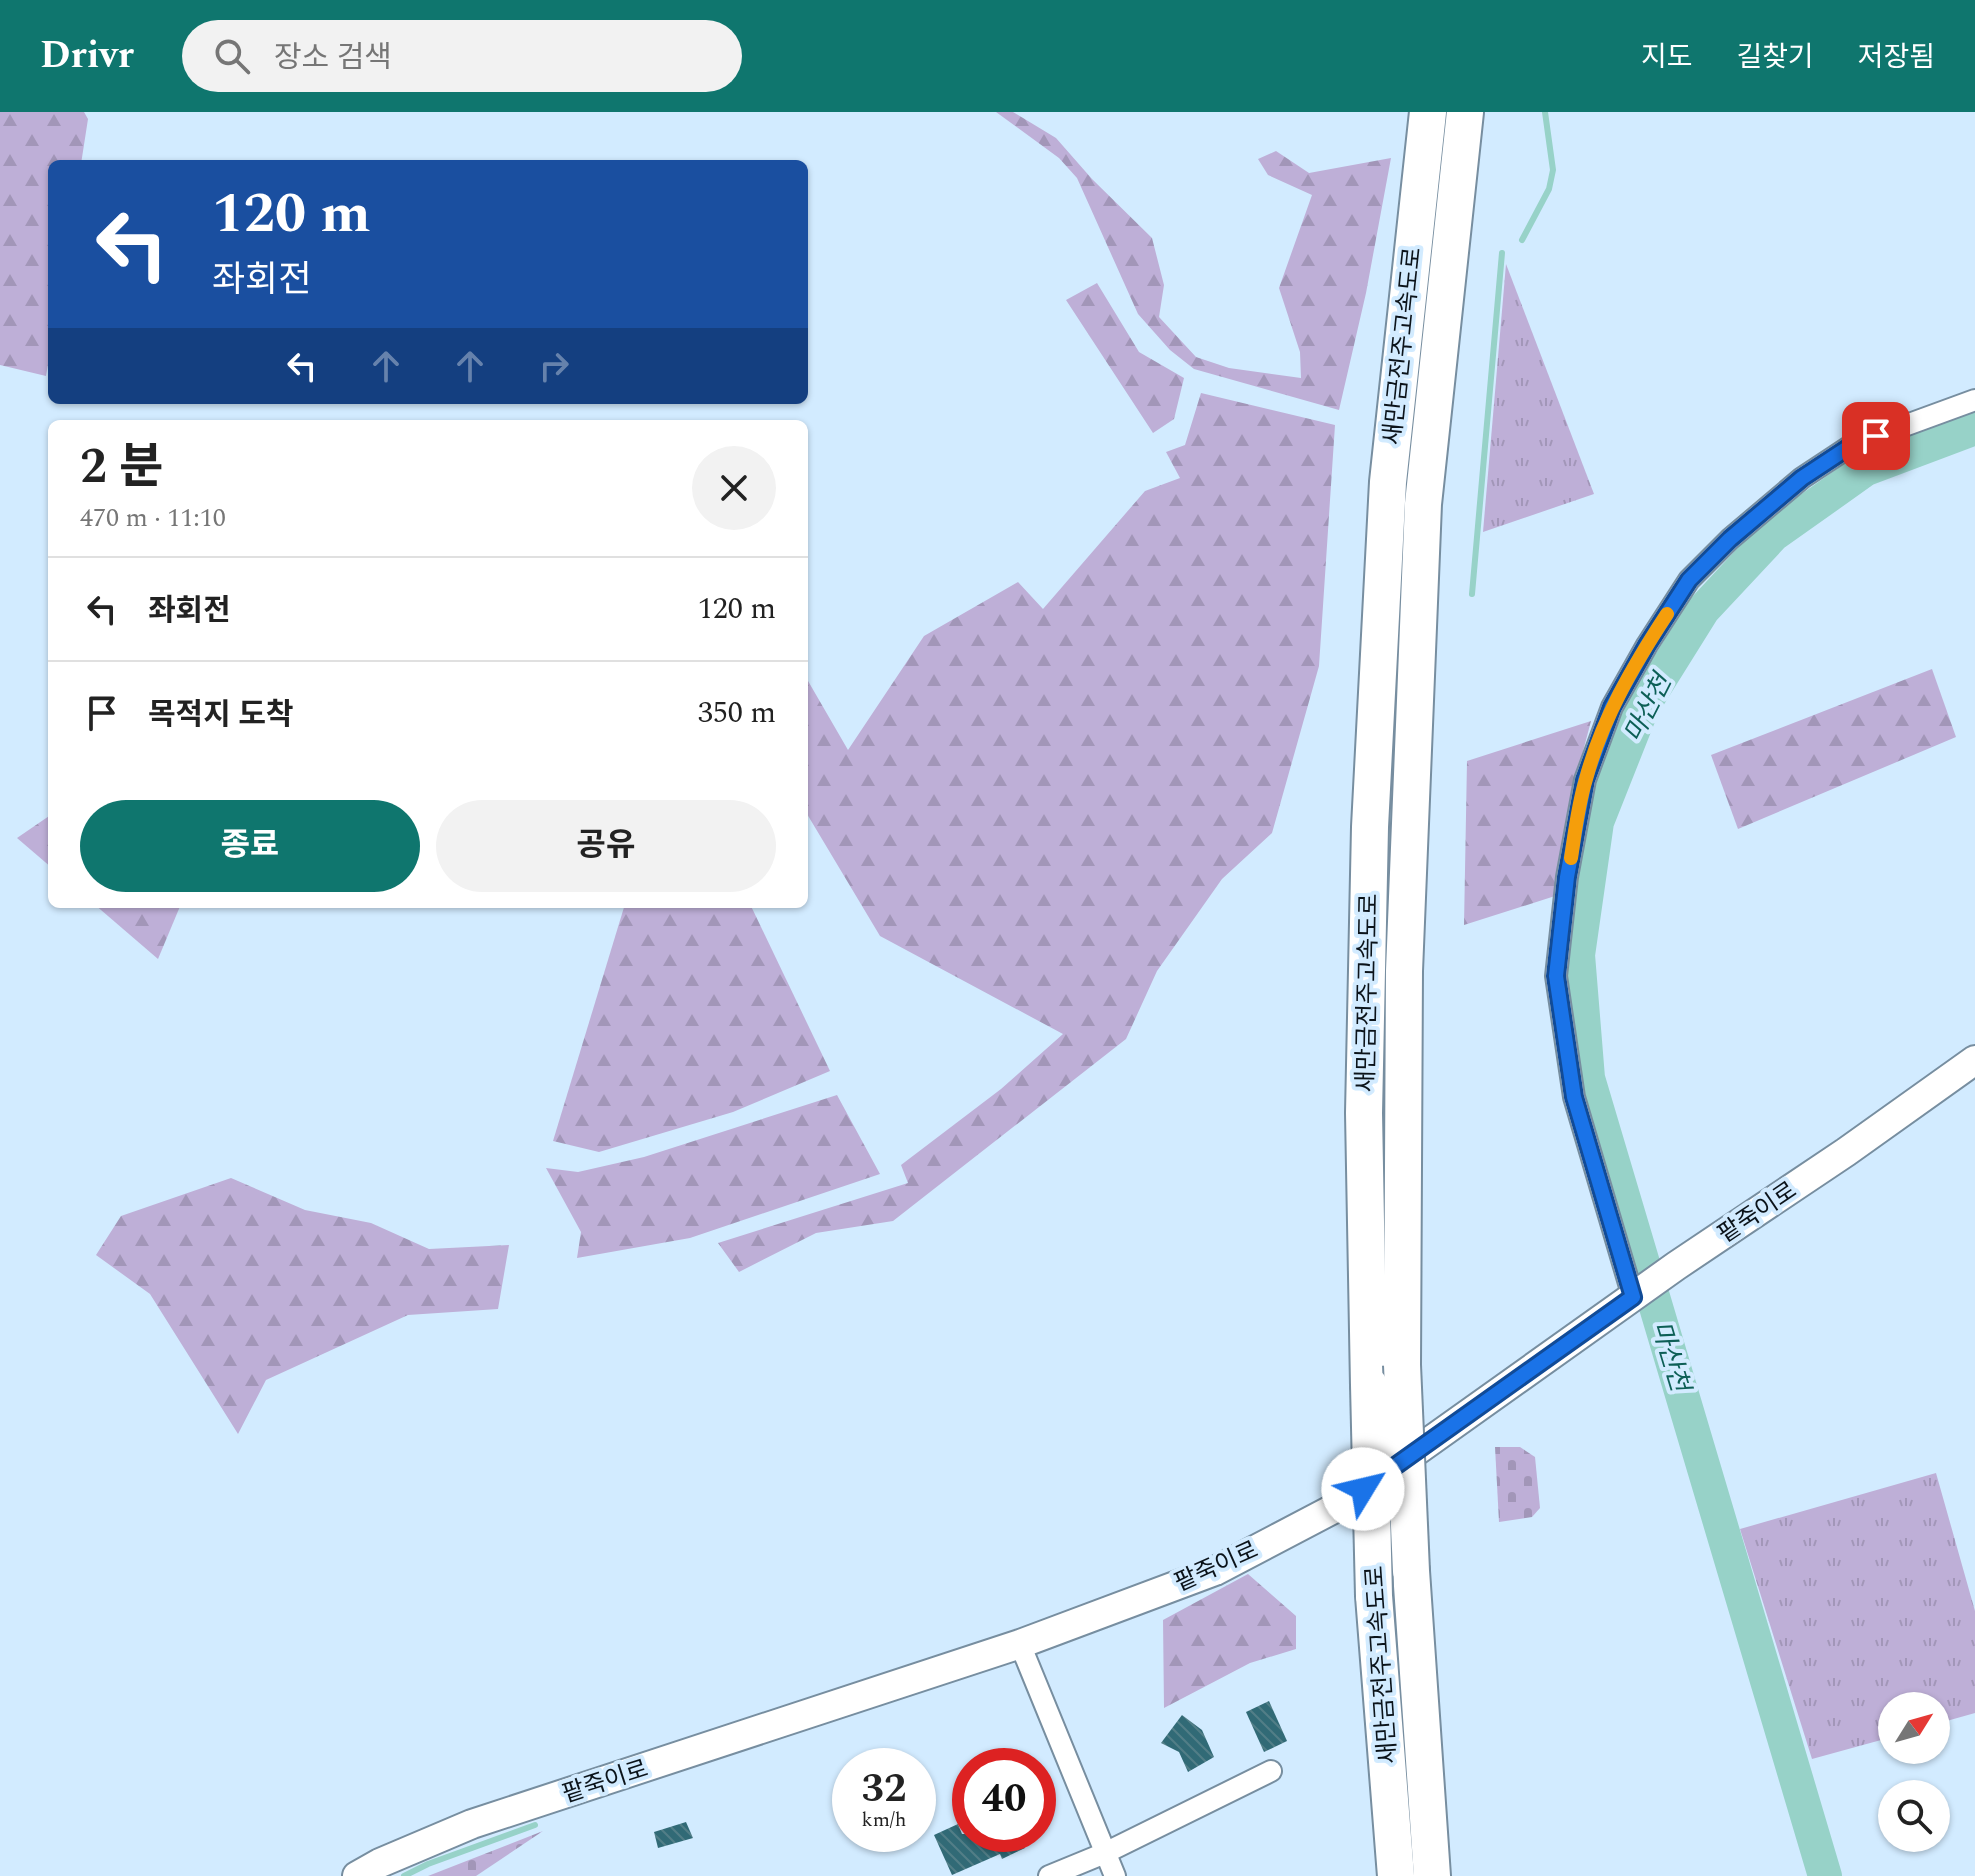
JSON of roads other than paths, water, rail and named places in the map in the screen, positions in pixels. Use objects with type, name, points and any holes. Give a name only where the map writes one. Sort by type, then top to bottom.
[{"type":"highway","name":"새만금전주고속도로","points":[[1396,1876],[1374,1596],[1364,1113],[1370,827],[1388,482],[1428,112]]},
{"type":"highway","name":"새만금전주고속도로","points":[[1432,1876],[1411,1571],[1402,1365],[1404,971],[1423,504],[1465,112]]},
{"type":"street","points":[[1636,1295],[1574,1097],[1556,976],[1567,877],[1585,780],[1612,707],[1689,580],[1730,539],[1802,478],[1852,445],[1975,400]]},
{"type":"street","name":"팥죽이로","points":[[357,1876],[472,1824],[1020,1644],[1215,1571],[1339,1506],[1667,1272],[1846,1152],[1975,1060]]},
{"type":"street","points":[[1020,1644],[1115,1876]]},
{"type":"street","points":[[1049,1876],[1105,1853],[1271,1771]]},
{"type":"waterway","points":[[1522,240],[1549,189],[1553,170],[1545,112]]},
{"type":"waterway","points":[[1472,594],[1502,253]]},
{"type":"waterway","name":"마산천","points":[[1825,1876],[1588,1078],[1578,955],[1597,822],[1643,706],[1703,610],[1773,535],[1866,469],[1975,428]]},
{"type":"waterway","points":[[404,1876],[428,1864],[535,1825]]}]
